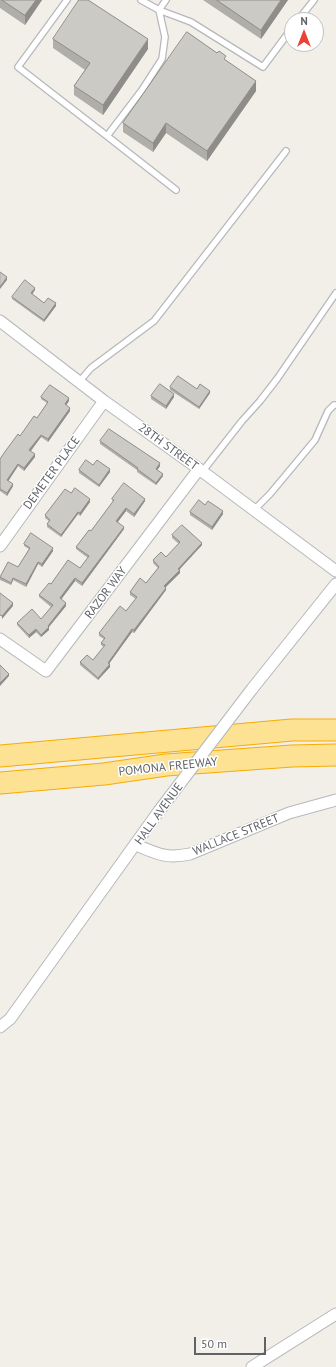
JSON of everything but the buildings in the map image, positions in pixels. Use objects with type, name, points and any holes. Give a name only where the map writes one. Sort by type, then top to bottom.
[{"type":"highway","name":"POMONA FREEWAY","points":[[0,756],[292,730],[336,730]]},
{"type":"highway","name":"POMONA FREEWAY","points":[[0,783],[104,774],[166,765],[292,756],[336,755]]},
{"type":"highway","points":[[0,791],[104,774]]},
{"type":"street","name":"28TH STREET","points":[[0,321],[104,401],[336,571]]},
{"type":"street","name":"DEMETER PLACE","points":[[0,546],[104,401]]},
{"type":"street","name":"RAZOR WAY","points":[[0,639],[46,671],[201,471]]},
{"type":"street","name":"HALL AVENUE","points":[[0,1027],[10,1019],[159,811],[336,584]]},
{"type":"street","name":"WALLACE STREET","points":[[136,845],[158,854],[175,857],[190,854],[288,813],[336,800]]},
{"type":"street","points":[[252,1367],[336,1314]]},
{"type":"lane","points":[[67,0],[18,68],[176,190]]},
{"type":"lane","points":[[141,0],[159,10],[191,22],[263,67],[284,39]]},
{"type":"lane","points":[[107,136],[142,90],[162,58],[165,37],[159,10],[166,0]]},
{"type":"lane","points":[[304,12],[314,0]]},
{"type":"lane","points":[[79,382],[90,368],[154,321],[286,151]]},
{"type":"lane","points":[[201,471],[278,379],[336,293]]},
{"type":"lane","points":[[254,510],[270,494],[315,440],[328,411],[336,405]]}]
